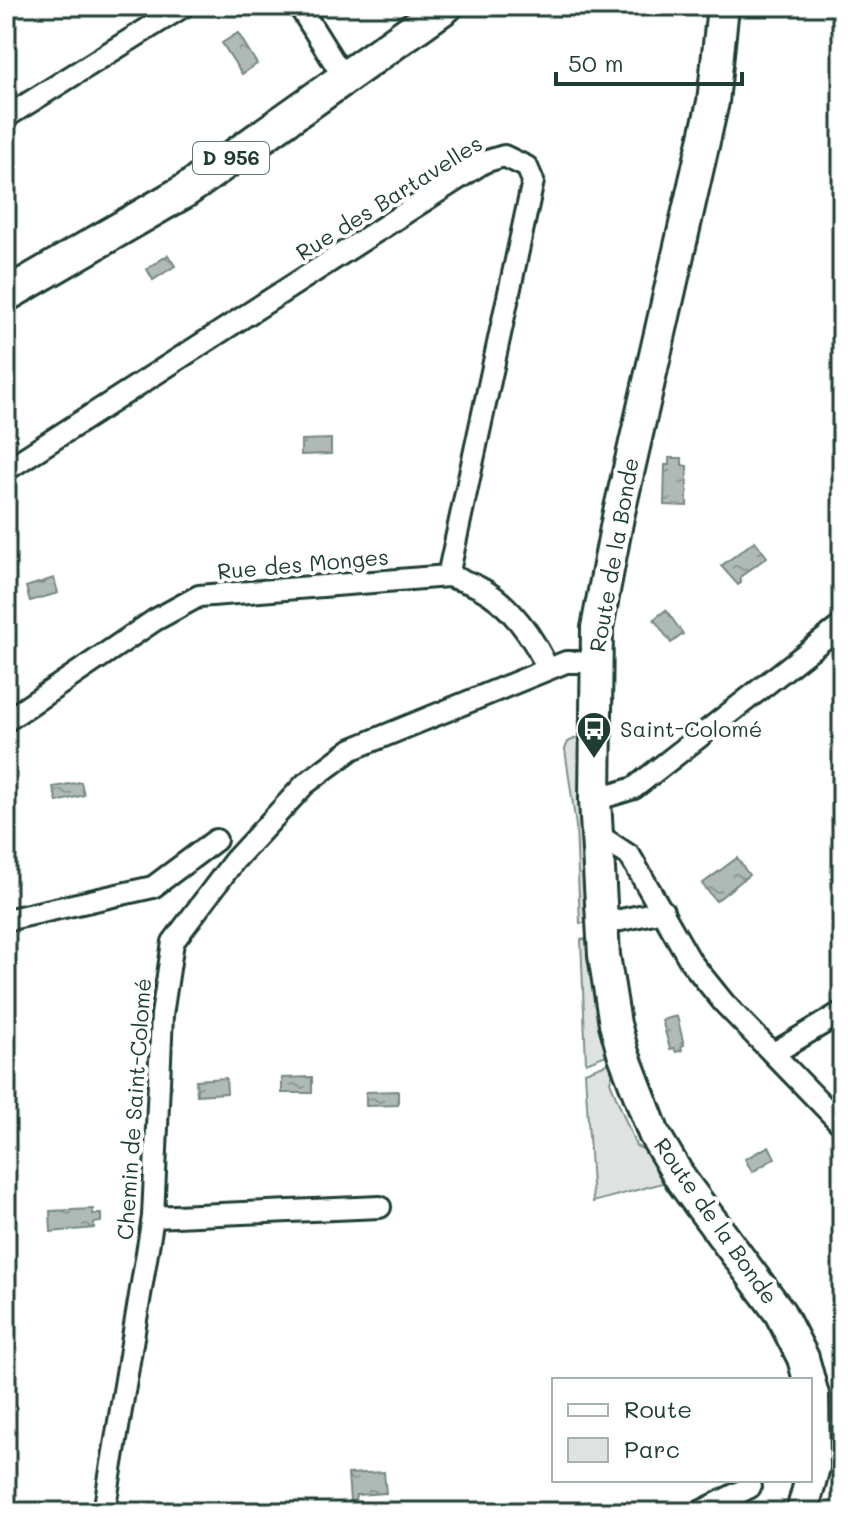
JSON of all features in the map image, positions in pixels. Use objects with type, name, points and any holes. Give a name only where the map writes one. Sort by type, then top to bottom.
[{"type":"main road","name":"D 956","points":[[6,295],[173,199],[446,6]]},
{"type":"main road","name":"Route de la Bonde","points":[[719,11],[713,102],[618,517],[597,628],[595,800],[604,955],[615,1024],[630,1078],[654,1134],[682,1181],[780,1313],[803,1358],[808,1378]]},
{"type":"main road","name":"Route de la Bonde","points":[[812,1392],[812,1474]]},
{"type":"main road","name":"Route de la Bonde","points":[[802,1512],[810,1482]]},
{"type":"street","points":[[6,117],[184,6]]},
{"type":"street","points":[[299,6],[344,78]]},
{"type":"street","name":"Rue des Bartavelles","points":[[6,470],[484,162],[504,156],[527,167],[533,181],[448,576]]},
{"type":"street","points":[[448,576],[480,587],[504,607],[533,640],[547,668]]},
{"type":"street","name":"Rue des Monges","points":[[6,721],[155,620],[199,596],[448,576]]},
{"type":"street","points":[[595,800],[634,788],[842,625]]},
{"type":"street","name":"Chemin de Saint-Colomé","points":[[104,1512],[153,1217],[162,1015],[173,942],[234,861],[305,784],[352,749],[547,668],[566,662],[595,662]]},
{"type":"street","points":[[597,834],[630,856],[691,962],[724,1003],[842,1125]]},
{"type":"street","points":[[6,920],[153,887],[216,840]]},
{"type":"street","points":[[602,924],[663,911]]},
{"type":"street","points":[[774,1053],[842,1012]]},
{"type":"street","points":[[153,1217],[380,1207]]},
{"type":"street","points":[[700,1512],[750,1487]]},
{"type":"green space","points":[[580,736],[588,923],[580,923],[576,826],[565,749],[568,742]]},
{"type":"green space","points":[[581,939],[590,940],[594,993],[609,1054],[586,1063]]},
{"type":"green space","points":[[612,1062],[610,1082],[636,1146],[652,1153],[666,1182],[593,1202],[585,1072]]},
{"type":"water","points":[[238,33],[257,64],[242,74],[222,43]]},
{"type":"water","points":[[168,255],[175,266],[153,280],[147,269]]},
{"type":"water","points":[[331,439],[331,454],[301,455],[301,440]]},
{"type":"water","points":[[669,458],[682,458],[682,465],[687,466],[687,506],[664,505],[665,465],[669,465]]},
{"type":"water","points":[[755,541],[767,557],[740,577],[741,583],[738,585],[721,566]]},
{"type":"water","points":[[54,578],[58,593],[30,601],[26,587]]},
{"type":"water","points":[[666,610],[683,634],[671,643],[654,619]]},
{"type":"water","points":[[81,782],[84,795],[57,802],[53,787]]},
{"type":"water","points":[[737,858],[749,875],[716,901],[702,884]]},
{"type":"water","points":[[677,1016],[684,1045],[681,1046],[682,1050],[676,1052],[674,1048],[670,1049],[662,1020]]},
{"type":"water","points":[[312,1077],[312,1093],[282,1093],[282,1078]]},
{"type":"water","points":[[226,1078],[227,1093],[197,1095],[196,1080]]},
{"type":"water","points":[[398,1091],[398,1105],[366,1106],[366,1092]]},
{"type":"water","points":[[769,1146],[775,1158],[752,1172],[745,1159]]},
{"type":"water","points":[[93,1209],[93,1214],[101,1214],[101,1222],[94,1223],[94,1228],[51,1232],[50,1211]]},
{"type":"water","points":[[384,1472],[386,1493],[356,1495],[355,1501],[350,1501],[348,1474]]},
{"type":"place","name":"Saint-Colomé","points":[[594,760]]}]
